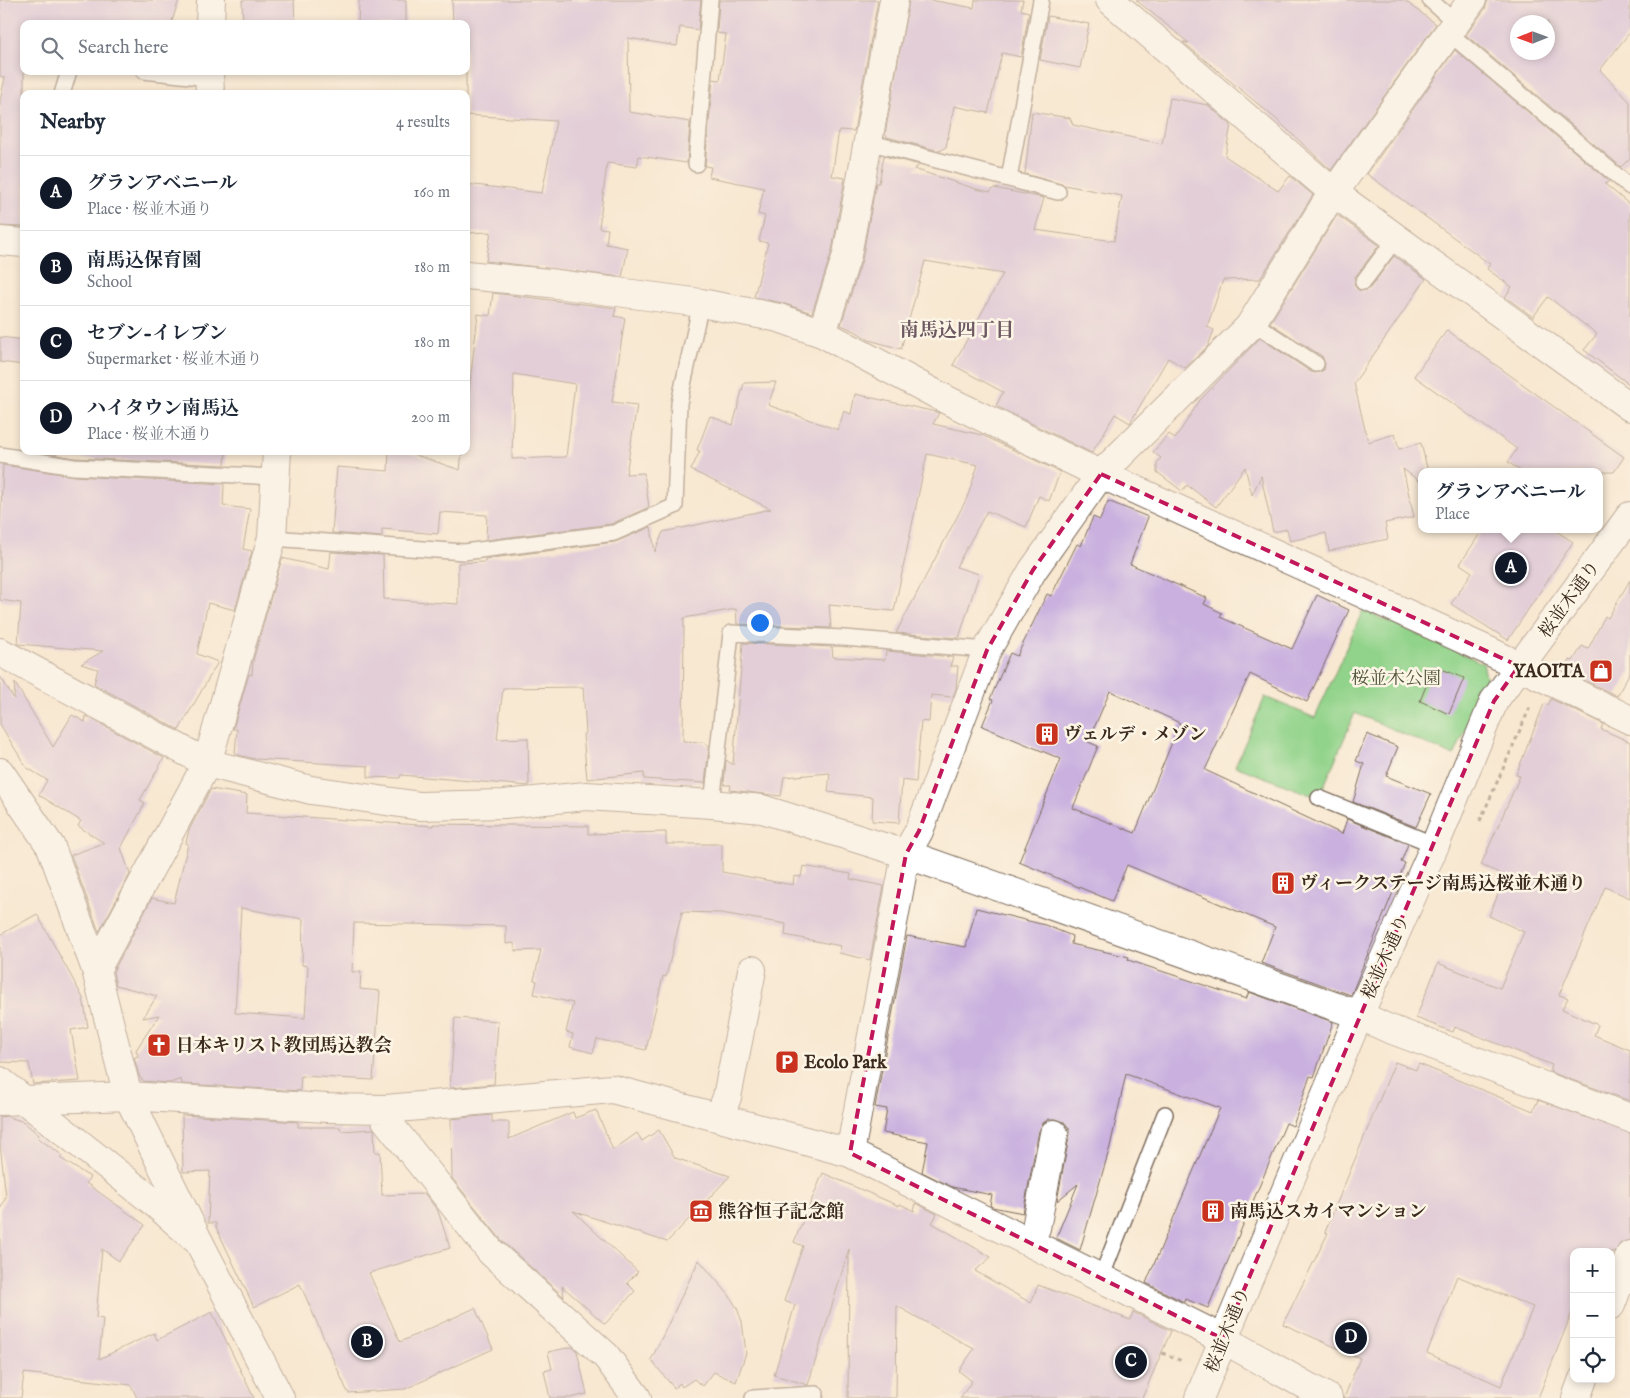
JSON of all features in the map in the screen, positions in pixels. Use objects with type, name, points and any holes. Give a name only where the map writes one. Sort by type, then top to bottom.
[{"type":"street","points":[[210,20],[211,0]]},
{"type":"street","points":[[822,333],[847,255],[894,0]]},
{"type":"street","points":[[1110,0],[1334,193],[1630,407]]},
{"type":"street","points":[[850,1153],[906,854],[920,831],[987,650],[1033,570],[1101,474],[1252,322],[1334,193],[1472,0]]},
{"type":"street","points":[[0,241],[20,243]]},
{"type":"street","points":[[470,275],[550,283],[701,303],[780,318],[822,333],[947,400],[1101,474],[1519,666],[1630,720]]},
{"type":"street","points":[[96,970],[207,764],[272,538],[276,464]]},
{"type":"street","name":"桜並木通り","points":[[1199,1398],[1359,1015],[1435,845],[1494,701],[1630,516]]},
{"type":"street","points":[[0,652],[207,764],[311,790],[420,806],[504,804],[586,796],[762,809],[906,854],[1359,1015],[1387,1028],[1630,1118]]},
{"type":"street","points":[[0,772],[52,847],[96,970],[128,1096],[199,1242],[280,1398]]},
{"type":"street","points":[[719,1118],[727,1097],[752,970]]},
{"type":"street","points":[[0,1081],[11,1100],[151,1200],[199,1242]]},
{"type":"street","points":[[11,1100],[128,1096],[327,1108],[386,1109],[612,1089],[850,1153],[1223,1339],[1328,1398]]},
{"type":"street","points":[[386,1109],[386,1120],[491,1252],[606,1356],[637,1398]]},
{"type":"street","points":[[1028,1242],[1036,1228],[1054,1134]]},
{"type":"street","points":[[1615,1294],[1630,1255]]},
{"type":"street","points":[[1576,1398],[1582,1383]]},
{"type":"lane","points":[[696,164],[710,0]]},
{"type":"lane","points":[[1010,179],[1041,0]]},
{"type":"lane","points":[[1430,0],[1452,28],[1630,187]]},
{"type":"lane","points":[[63,90],[67,75]]},
{"type":"lane","points":[[170,75],[209,81]]},
{"type":"lane","points":[[868,142],[1058,192]]},
{"type":"lane","points":[[1363,282],[1397,237]]},
{"type":"lane","points":[[272,538],[464,552],[614,533],[675,506],[678,403],[701,303]]},
{"type":"lane","points":[[1252,322],[1316,364]]},
{"type":"lane","points":[[0,455],[74,467],[276,464]]},
{"type":"lane","points":[[712,804],[731,634],[844,638],[987,650]]},
{"type":"lane","points":[[1319,798],[1435,845]]},
{"type":"lane","points":[[1101,1278],[1165,1114]]},
{"type":"lane","points":[[753,1398],[816,1394]]},
{"type":"highlighted area","points":[[1101,474],[1519,666],[1494,701],[1223,1339],[850,1153],[906,854],[919,831],[987,650],[1033,570]]},
{"type":"green space","name":"桜並木公園","points":[[1363,610],[1483,663],[1487,681],[1454,756],[1355,713],[1319,798],[1235,766],[1265,697],[1315,718]]},
{"type":"building","points":[[0,0],[179,0],[172,20],[20,20],[20,75],[24,75],[24,90],[20,90],[20,227],[0,226],[0,101],[5,78],[0,76]]},
{"type":"building","points":[[242,0],[294,0],[295,20],[243,20]]},
{"type":"building","points":[[359,0],[406,0],[406,20],[358,20]]},
{"type":"building","points":[[452,0],[701,0],[698,30],[680,27],[677,46],[628,38],[629,112],[690,122],[687,163],[639,156],[637,167],[607,163],[599,228],[608,229],[606,244],[628,248],[622,277],[486,261],[491,232],[470,233],[470,184],[542,193],[556,121],[470,115],[470,90],[466,90],[466,75],[470,75],[470,20],[453,20]]},
{"type":"building","points":[[719,0],[878,0],[854,131],[839,130],[832,176],[845,178],[832,251],[812,313],[782,303],[754,297],[768,243],[759,241],[765,216],[758,214],[764,188],[709,177],[711,167],[705,166],[713,79],[720,80],[726,34],[717,33]]},
{"type":"building","points":[[909,0],[930,0],[974,8],[975,0],[1023,0],[1021,10],[1029,12],[1021,57],[1002,53],[988,113],[954,106],[946,147],[940,151],[887,137],[885,134]]},
{"type":"building","points":[[1136,0],[1404,0],[1436,24],[1331,170],[1275,118],[1183,42],[1189,43]]},
{"type":"building","points":[[1488,0],[1630,0],[1630,32],[1600,70],[1630,102],[1630,158],[1621,167],[1466,35],[1485,9]]},
{"type":"building","points":[[1048,16],[1089,24],[1080,68],[1040,60]]},
{"type":"building","points":[[1455,50],[1609,181],[1605,184],[1630,205],[1630,385],[1584,350],[1597,334],[1548,297],[1533,317],[1505,297],[1512,287],[1487,269],[1490,264],[1367,174]]},
{"type":"building","points":[[1170,98],[1208,105],[1231,125],[1225,156],[1278,191],[1290,176],[1313,195],[1260,279],[1223,280],[1207,327],[1214,330],[1208,346],[1185,368],[1168,358],[1130,423],[1115,414],[1092,453],[996,406],[1003,392],[953,365],[1003,274],[925,261],[901,349],[869,340],[841,325],[862,260],[876,183],[879,183],[884,156],[920,165],[914,169],[976,189],[990,192],[994,188],[1044,198],[1035,230],[1114,241],[1122,196],[1064,185],[1025,174],[1032,112],[1070,118],[1073,125],[1162,144]]},
{"type":"building","points":[[1337,215],[1379,245],[1355,277],[1354,285],[1358,290],[1362,291],[1370,288],[1394,256],[1426,279],[1354,383],[1368,442],[1395,434],[1399,449],[1421,443],[1427,468],[1418,468],[1418,480],[1403,469],[1414,517],[1385,523],[1388,539],[1329,551],[1326,533],[1290,541],[1287,529],[1273,532],[1261,476],[1252,495],[1245,467],[1216,507],[1187,485],[1182,491],[1157,472],[1157,463],[1161,458],[1153,452],[1169,434],[1175,439],[1200,400],[1260,338],[1311,372],[1316,373],[1324,370],[1325,364],[1322,356],[1270,323]]},
{"type":"building","points":[[493,293],[616,308],[614,316],[625,318],[612,402],[637,405],[626,474],[644,473],[649,507],[611,524],[486,540],[487,515],[440,512],[438,534],[382,529],[382,537],[332,533],[337,467],[388,471],[389,455],[416,455],[460,470],[462,455],[470,455],[470,383],[478,314],[490,316]],"holes":[[[514,374],[575,384],[566,457],[512,459]]]},
{"type":"building","points":[[1447,330],[1624,457],[1614,472],[1603,472],[1603,468],[1516,468],[1508,462],[1517,449],[1414,376]]},
{"type":"building","points":[[0,337],[20,340],[20,364],[0,362]]},
{"type":"building","points":[[776,382],[768,405],[838,430],[844,411],[851,414],[855,394],[939,413],[933,424],[982,435],[1060,472],[1049,501],[1039,496],[1026,527],[987,511],[956,567],[979,574],[959,638],[896,633],[967,498],[978,465],[927,454],[894,611],[829,605],[831,628],[737,624],[736,609],[684,618],[683,741],[703,742],[709,747],[705,783],[644,779],[644,773],[587,779],[583,734],[586,733],[583,687],[503,688],[497,739],[528,738],[529,786],[401,775],[400,778],[368,777],[368,766],[255,759],[235,754],[237,729],[233,729],[249,674],[252,675],[253,661],[282,558],[329,569],[331,552],[383,555],[384,599],[458,604],[458,563],[485,562],[485,559],[615,542],[651,527],[655,552],[663,532],[771,509],[691,470],[700,451],[697,450],[710,416],[733,425],[744,383]]},
{"type":"building","points":[[58,455],[226,455],[225,465],[75,458]]},
{"type":"building","points":[[3,465],[74,476],[224,484],[223,506],[250,509],[243,549],[252,551],[235,610],[208,603],[197,654],[218,662],[179,730],[94,684],[98,669],[81,664],[103,651],[18,644],[21,603],[0,600],[0,529]]},
{"type":"building","points":[[1108,501],[1148,517],[1130,564],[1207,598],[1204,604],[1222,613],[1220,617],[1292,649],[1317,595],[1349,610],[1307,702],[1250,674],[1205,770],[1342,834],[1347,819],[1408,844],[1401,862],[1405,863],[1351,995],[1261,963],[1275,927],[1127,865],[1112,901],[1019,862],[1061,759],[982,726],[993,700],[990,699],[1010,653],[1017,656],[1047,594],[1051,596],[1077,544],[1081,546],[1093,517],[1100,520]],"holes":[[[1110,691],[1180,723],[1135,833],[1073,808],[1098,746],[1088,742]]]},
{"type":"building","points":[[1480,533],[1559,533],[1573,542],[1508,640],[1451,604],[1472,572],[1460,564]]},
{"type":"building","points":[[1630,580],[1630,672],[1617,696],[1565,671],[1570,660],[1573,661],[1582,646],[1588,649],[1605,616],[1608,618]]},
{"type":"building","points":[[743,643],[832,647],[833,657],[885,660],[886,651],[953,657],[950,666],[958,666],[956,689],[953,697],[931,695],[929,722],[921,721],[916,782],[902,780],[899,823],[872,821],[873,797],[828,792],[830,773],[784,777],[781,796],[730,790],[731,785],[724,785],[726,760],[733,765]]},
{"type":"building","points":[[1434,666],[1464,678],[1449,714],[1420,701]]},
{"type":"building","points":[[0,676],[14,699],[15,683],[53,747],[72,715],[85,722],[86,716],[164,758],[140,800],[145,803],[121,848],[130,874],[99,932],[71,855],[104,843],[78,826],[81,821],[39,795],[47,780],[26,767],[0,724]]},
{"type":"building","points":[[1551,699],[1603,724],[1601,729],[1630,742],[1630,898],[1605,887],[1559,995],[1568,998],[1562,1009],[1598,1025],[1594,1035],[1630,1050],[1630,1101],[1550,1072],[1552,1065],[1455,1027],[1453,1032],[1416,1018],[1438,963],[1500,988],[1524,932],[1489,916],[1506,876],[1481,865],[1520,776],[1516,775],[1544,704],[1548,705]]},
{"type":"building","points":[[1367,734],[1398,747],[1386,776],[1431,794],[1416,827],[1353,802],[1364,764],[1356,761]]},
{"type":"building","points":[[211,789],[247,795],[246,813],[433,826],[433,824],[588,826],[588,834],[666,832],[666,844],[722,844],[722,872],[793,885],[794,876],[801,877],[803,866],[851,874],[850,879],[884,886],[870,960],[839,953],[841,946],[785,935],[786,924],[721,913],[682,912],[666,977],[663,976],[646,1050],[597,1039],[593,1053],[570,1047],[573,1034],[566,1032],[573,1003],[534,994],[537,981],[534,980],[541,950],[515,951],[514,943],[506,944],[506,926],[354,923],[352,972],[361,972],[360,989],[380,991],[373,1080],[301,1076],[300,1091],[182,1084],[181,1079],[170,1083],[144,1081],[140,1078],[134,1058],[138,1056],[136,1050],[159,1015],[143,1018],[157,996],[116,985],[113,972],[152,898],[174,903],[188,844],[186,843],[189,830]],"holes":[[[241,908],[303,919],[302,965],[308,966],[305,1018],[235,1013]]]},
{"type":"building","points":[[976,908],[1045,925],[1072,936],[1071,944],[1129,957],[1128,960],[1246,999],[1249,992],[1333,1022],[1314,1077],[1310,1076],[1293,1126],[1286,1123],[1208,1308],[1185,1299],[1184,1302],[1146,1283],[1220,1108],[1126,1074],[1110,1147],[1080,1250],[1056,1238],[1078,1184],[1057,1201],[1069,1137],[1069,1128],[1064,1122],[1049,1119],[1043,1123],[1039,1131],[1023,1213],[992,1207],[990,1205],[992,1195],[952,1187],[922,1172],[928,1142],[883,1133],[887,1109],[875,1107],[907,936],[966,947]]},
{"type":"building","points":[[37,914],[83,998],[88,1027],[71,1030],[80,1081],[33,1084],[29,1063],[0,1062],[0,935]]},
{"type":"building","points":[[455,1018],[498,1021],[494,1084],[450,1088]]},
{"type":"building","points":[[1395,1062],[1416,1070],[1419,1064],[1533,1111],[1538,1100],[1630,1133],[1630,1240],[1621,1243],[1615,1252],[1615,1248],[1570,1248],[1570,1317],[1538,1398],[1344,1398],[1360,1358],[1283,1324],[1328,1233],[1325,1232]],"holes":[[[1457,1276],[1533,1307],[1501,1386],[1427,1353]]]},
{"type":"building","points":[[596,1110],[613,1150],[637,1133],[642,1141],[659,1130],[675,1158],[730,1176],[667,1242],[573,1211],[638,1272],[627,1283],[635,1291],[605,1324],[562,1286],[564,1297],[502,1241],[452,1178],[451,1119],[492,1115],[492,1122],[509,1122],[509,1139],[573,1112],[575,1118]]},
{"type":"building","points":[[182,1115],[298,1122],[298,1127],[340,1127],[341,1131],[374,1129],[375,1152],[380,1152],[382,1195],[425,1194],[438,1211],[450,1248],[369,1273],[400,1342],[475,1308],[493,1349],[405,1389],[348,1393],[300,1284],[254,1307],[216,1227],[216,1223],[208,1223],[210,1171],[183,1172]]},
{"type":"building","points":[[6,1116],[24,1122],[39,1135],[38,1138],[62,1155],[60,1158],[90,1177],[86,1183],[145,1225],[119,1261],[102,1249],[96,1318],[103,1319],[99,1359],[154,1333],[157,1340],[212,1312],[254,1398],[137,1398],[131,1385],[24,1373],[21,1398],[0,1398],[0,1210],[6,1197],[0,1144],[0,1117]]},
{"type":"building","points":[[823,1173],[899,1206],[900,1204],[914,1211],[916,1203],[937,1214],[932,1223],[991,1257],[975,1271],[1031,1303],[1038,1285],[1130,1320],[1133,1312],[1171,1331],[1142,1398],[960,1398],[972,1381],[959,1371],[974,1349],[897,1306],[896,1398],[848,1398],[849,1249],[808,1385],[774,1375],[795,1305],[784,1301],[803,1246],[794,1242]]},
{"type":"building","points":[[699,1260],[729,1295],[737,1308],[742,1322],[746,1353],[736,1382],[714,1372],[703,1386],[694,1379],[682,1387],[680,1383],[674,1388],[651,1360]]},
{"type":"building","points":[[572,1347],[577,1351],[587,1394],[570,1398],[550,1398],[544,1371],[552,1369],[548,1352]]},
{"type":"place","name":"グランアベニール","points":[[1511,568]]},
{"type":"place","name":"YAOITA","points":[[1601,671]]},
{"type":"place","name":"ヴェルデ・メゾン","points":[[1047,734]]},
{"type":"place","name":"ヴィークステージ南馬込桜並木通り","points":[[1283,883]]},
{"type":"place","name":"日本キリスト教団馬込教会","points":[[159,1045]]},
{"type":"place","name":"Ecolo Park","points":[[787,1062]]},
{"type":"place","name":"熊谷恒子記念館","points":[[701,1211]]},
{"type":"place","name":"南馬込スカイマンション","points":[[1213,1211]]},
{"type":"place","name":"ハイタウン南馬込","points":[[1351,1338]]},
{"type":"place","name":"南馬込保育園","points":[[367,1342]]},
{"type":"place","name":"セブン-イレブン","points":[[1131,1362]]},
{"type":"district","name":"南馬込四丁目","points":[[957,329]]}]
